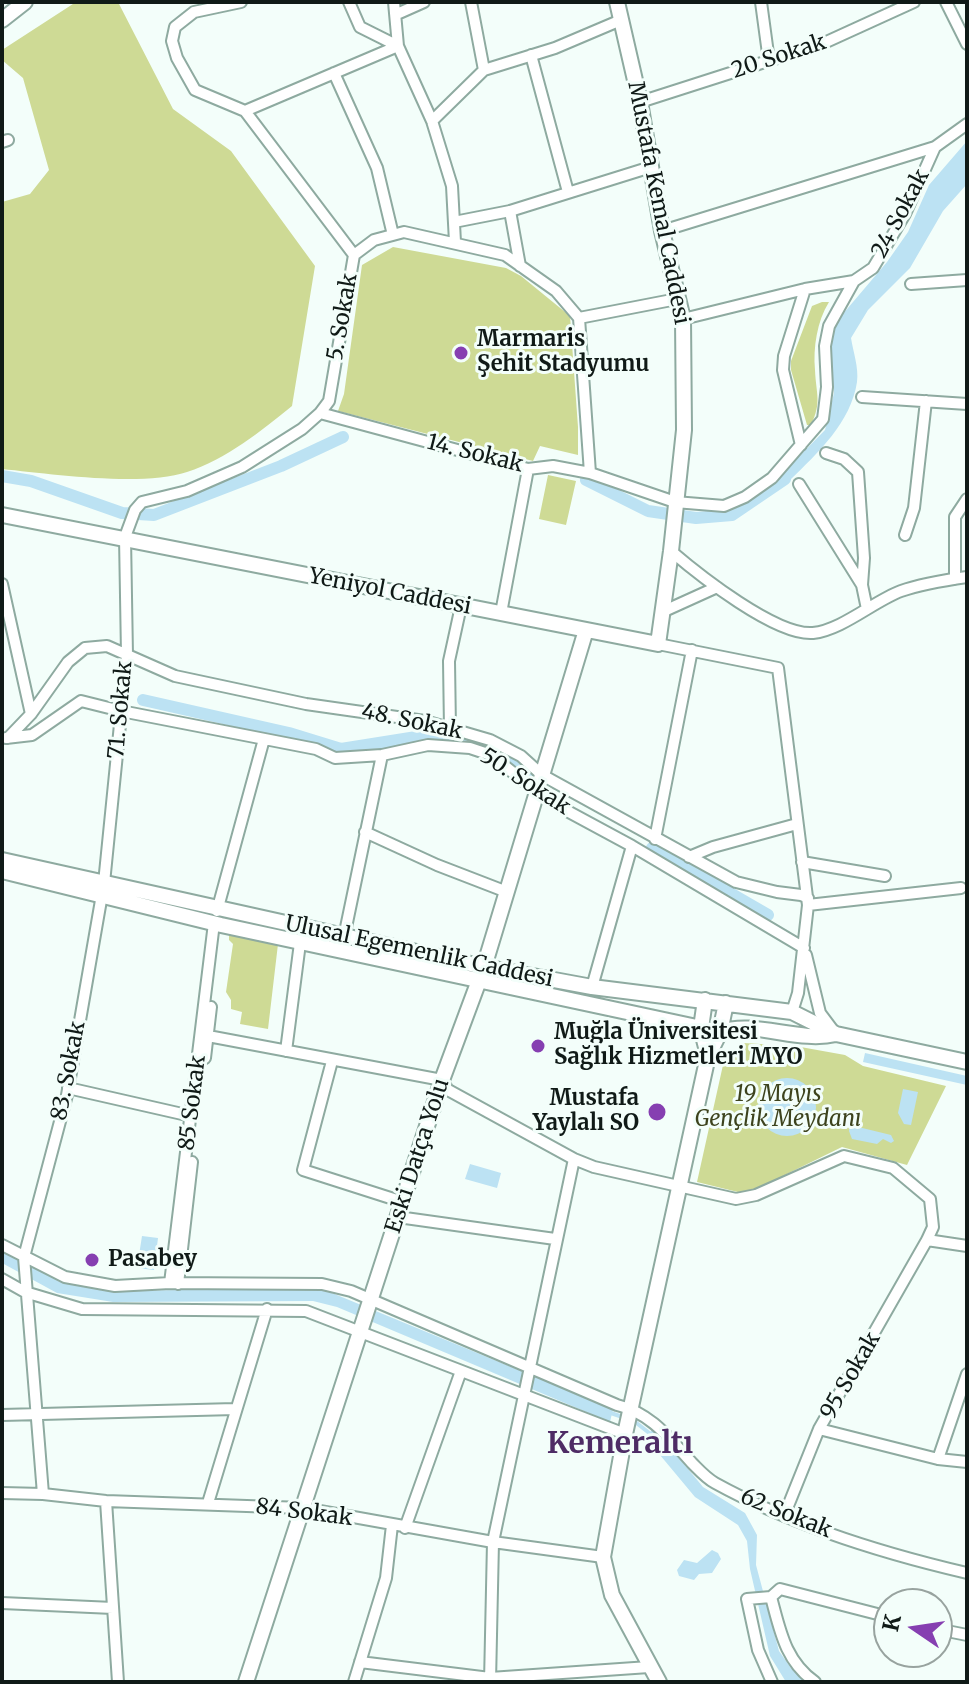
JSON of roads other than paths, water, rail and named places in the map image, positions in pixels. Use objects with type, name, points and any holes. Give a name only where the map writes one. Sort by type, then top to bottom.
[{"type":"street","points":[[2,20],[25,2]]},
{"type":"street","points":[[241,2],[194,12],[175,27],[172,41],[177,58],[195,90],[245,111],[398,46]]},
{"type":"street","points":[[349,2],[360,27],[398,46]]},
{"type":"street","points":[[394,2],[398,46],[432,121],[452,186],[455,242]]},
{"type":"street","points":[[397,14],[424,2]]},
{"type":"street","points":[[471,2],[484,70]]},
{"type":"street","name":"Mustafa Kemal Caddesi","points":[[617,2],[640,102],[662,231],[683,319],[684,430],[658,644]]},
{"type":"street","points":[[761,2],[769,61]]},
{"type":"street","name":"20 Sokak","points":[[640,102],[824,43],[914,2]]},
{"type":"street","points":[[946,2],[967,44]]},
{"type":"street","points":[[432,121],[484,70],[621,20]]},
{"type":"street","points":[[531,55],[568,192]]},
{"type":"street","points":[[334,73],[377,168],[393,235]]},
{"type":"street","name":"5. Sokak","points":[[245,111],[354,255],[329,401],[320,413]]},
{"type":"street","name":"24 Sokak","points":[[801,445],[823,419],[827,387],[825,346],[829,326],[854,281],[873,268],[897,227],[935,147],[967,124]]},
{"type":"street","points":[[662,231],[935,147]]},
{"type":"street","points":[[454,222],[510,211],[651,167]]},
{"type":"street","points":[[510,211],[520,266]]},
{"type":"street","points":[[354,255],[374,240],[404,232],[505,255],[556,291],[579,318],[590,473]]},
{"type":"street","name":"24 Sokak","points":[[911,284],[967,280]]},
{"type":"street","points":[[683,319],[805,289],[854,281]]},
{"type":"street","points":[[801,445],[783,370],[784,356],[805,289]]},
{"type":"street","points":[[579,318],[677,299]]},
{"type":"street","points":[[862,397],[967,404]]},
{"type":"street","points":[[905,535],[914,508],[926,401]]},
{"type":"street","points":[[127,531],[135,510],[142,502],[187,491],[242,467],[302,429],[320,413]]},
{"type":"street","name":"14. Sokak","points":[[320,413],[528,469],[553,466],[590,473],[675,502],[724,506],[745,497],[772,478],[801,445]]},
{"type":"street","points":[[826,453],[844,459],[858,472],[864,558],[862,585],[867,609]]},
{"type":"street","points":[[501,613],[528,469]]},
{"type":"street","points":[[799,484],[862,585]]},
{"type":"street","points":[[671,551],[715,588],[782,626],[812,633],[846,621],[900,592],[961,578],[955,517],[967,499]]},
{"type":"street","name":"Yeniyol Caddesi","points":[[2,515],[127,531],[461,606],[778,668],[797,824]]},
{"type":"street","name":"71. Sokak","points":[[103,890],[127,655],[127,531]]},
{"type":"street","points":[[2,584],[31,714],[5,738]]},
{"type":"street","points":[[662,612],[715,588]]},
{"type":"street","points":[[450,729],[449,661],[461,606]]},
{"type":"street","name":"Eski Datça Yolu","points":[[246,1682],[442,1080],[481,974],[586,630]]},
{"type":"street","name":"48. Sokak","points":[[31,714],[68,662],[85,648],[107,646],[175,676],[306,704],[425,721],[490,740],[521,756],[542,775],[736,882],[801,895],[808,902],[961,888]]},
{"type":"street","points":[[655,839],[692,650]]},
{"type":"street","name":"50. Sokak","points":[[5,738],[32,735],[81,701],[316,749],[335,758],[382,755],[428,745],[470,748],[491,755],[537,792],[804,948]]},
{"type":"street","points":[[217,924],[218,908],[264,739]]},
{"type":"street","points":[[344,937],[382,755]]},
{"type":"street","points":[[689,857],[713,847],[797,824],[808,902],[798,993],[792,1012]]},
{"type":"street","points":[[365,832],[451,871],[507,892]]},
{"type":"street","points":[[592,987],[632,846]]},
{"type":"street","name":"Ulusal Egemenlik Caddesi","points":[[2,860],[217,924],[300,943],[481,974],[792,1012],[836,1034],[967,1062]]},
{"type":"street","points":[[802,862],[885,876]]},
{"type":"street","name":"Ulusal Egemenlik Caddesi","points":[[2,871],[218,908],[720,1032],[736,1027],[821,1038],[836,1034]]},
{"type":"street","name":"83. Sokak","points":[[43,1494],[24,1258],[68,1088],[103,890]]},
{"type":"street","name":"85 Sokak","points":[[174,1284],[185,1222],[208,1036],[217,924]]},
{"type":"street","name":"85 Sokak","points":[[174,1284],[191,1116],[217,924]]},
{"type":"street","points":[[286,1051],[300,943]]},
{"type":"street","points":[[804,948],[820,1013],[836,1034]]},
{"type":"street","points":[[705,1000],[701,1028],[708,1055]]},
{"type":"street","points":[[659,1682],[612,1595],[603,1557],[626,1431],[708,1055],[720,1032],[726,1003]]},
{"type":"street","points":[[208,1036],[442,1080],[448,1090],[574,1159],[594,1167],[736,1199],[756,1195],[844,1156],[893,1168],[930,1199],[933,1227],[927,1240],[967,1246]]},
{"type":"street","points":[[332,1061],[303,1170],[401,1209],[555,1239]]},
{"type":"street","points":[[68,1088],[191,1116]]},
{"type":"street","points":[[490,1680],[493,1542],[574,1159]]},
{"type":"street","name":"95 Sokak","points":[[784,1516],[819,1429],[927,1240]]},
{"type":"street","name":"62 Sokak","points":[[2,1245],[65,1277],[115,1286],[322,1284],[351,1291],[370,1302],[652,1419],[712,1482],[784,1516],[911,1560],[967,1573]]},
{"type":"street","points":[[2,1279],[25,1292],[82,1309],[306,1311],[362,1327],[461,1371],[626,1431]]},
{"type":"street","points":[[208,1503],[267,1309]]},
{"type":"street","points":[[405,1528],[461,1371]]},
{"type":"street","points":[[938,1459],[967,1374]]},
{"type":"street","points":[[2,1415],[235,1409]]},
{"type":"street","points":[[819,1429],[938,1459],[967,1462]]},
{"type":"street","name":"84 Sokak","points":[[2,1493],[106,1501],[303,1508],[405,1528],[603,1557]]},
{"type":"street","points":[[106,1501],[118,1682]]},
{"type":"street","points":[[354,1682],[386,1578],[392,1525]]},
{"type":"street","points":[[768,1595],[786,1651],[800,1678],[815,1682]]},
{"type":"street","points":[[772,1682],[758,1650],[747,1599],[768,1595],[873,1614]]},
{"type":"street","points":[[2,1603],[113,1608]]},
{"type":"street","points":[[360,1662],[490,1680],[649,1667]]},
{"type":"water","points":[[967,141],[967,184],[943,211],[910,268],[868,310],[851,338],[857,382],[854,397],[841,423],[822,448],[790,480],[785,479],[781,475],[825,430],[834,393],[829,356],[836,322],[887,262],[908,232],[929,185]]},
{"type":"water","points":[[865,1053],[967,1076],[967,1085],[863,1062]]},
{"type":"water","points":[[787,1078],[807,1087],[816,1107],[807,1127],[787,1136],[767,1127],[758,1107],[767,1087]]},
{"type":"water","points":[[903,1089],[918,1092],[911,1125],[904,1124],[898,1113]]},
{"type":"water","points":[[850,1125],[891,1135],[894,1141],[891,1143],[883,1139],[877,1144],[852,1139]]},
{"type":"water","points":[[470,1164],[501,1173],[497,1188],[465,1179]]},
{"type":"water","points":[[142,1236],[158,1238],[154,1270],[137,1268]]},
{"type":"water","points":[[2,1250],[60,1282],[112,1291],[320,1288],[613,1409],[610,1422],[337,1307],[313,1301],[113,1302],[57,1293],[2,1263]]},
{"type":"water","points":[[654,1428],[703,1487],[745,1513],[757,1535],[756,1565],[779,1651],[806,1682],[786,1682],[770,1656],[750,1569],[747,1541],[738,1525],[695,1497],[645,1437]]},
{"type":"water","points":[[712,1550],[721,1559],[712,1573],[699,1574],[694,1580],[679,1576],[677,1570],[684,1560],[697,1563]]},
{"type":"waterway","points":[[2,476],[31,481],[122,513],[154,515],[281,466],[343,437]]},
{"type":"waterway","points":[[586,480],[648,511],[696,518],[732,515],[785,479]]},
{"type":"waterway","points":[[143,700],[289,733],[341,749],[429,735],[455,740],[489,748],[534,778]]},
{"type":"waterway","points":[[652,848],[768,915]]},
{"type":"waterway","points":[[608,1412],[634,1421],[653,1436]]},
{"type":"place","name":"Marmaris Şehit Stadyumu","points":[[461,353]]},
{"type":"place","name":"Muğla Üniversitesi Sağlık Hizmetleri MYO","points":[[538,1046]]},
{"type":"place","name":"Mustafa Yaylalı SO","points":[[657,1112]]},
{"type":"place","name":"Pasabey","points":[[92,1260]]},
{"type":"district","name":"Kemeraltı","points":[[620,1445]]},
{"type":"park label","name":"19 Mayıs Gençlik Meydanı","points":[[778,1108]]}]
